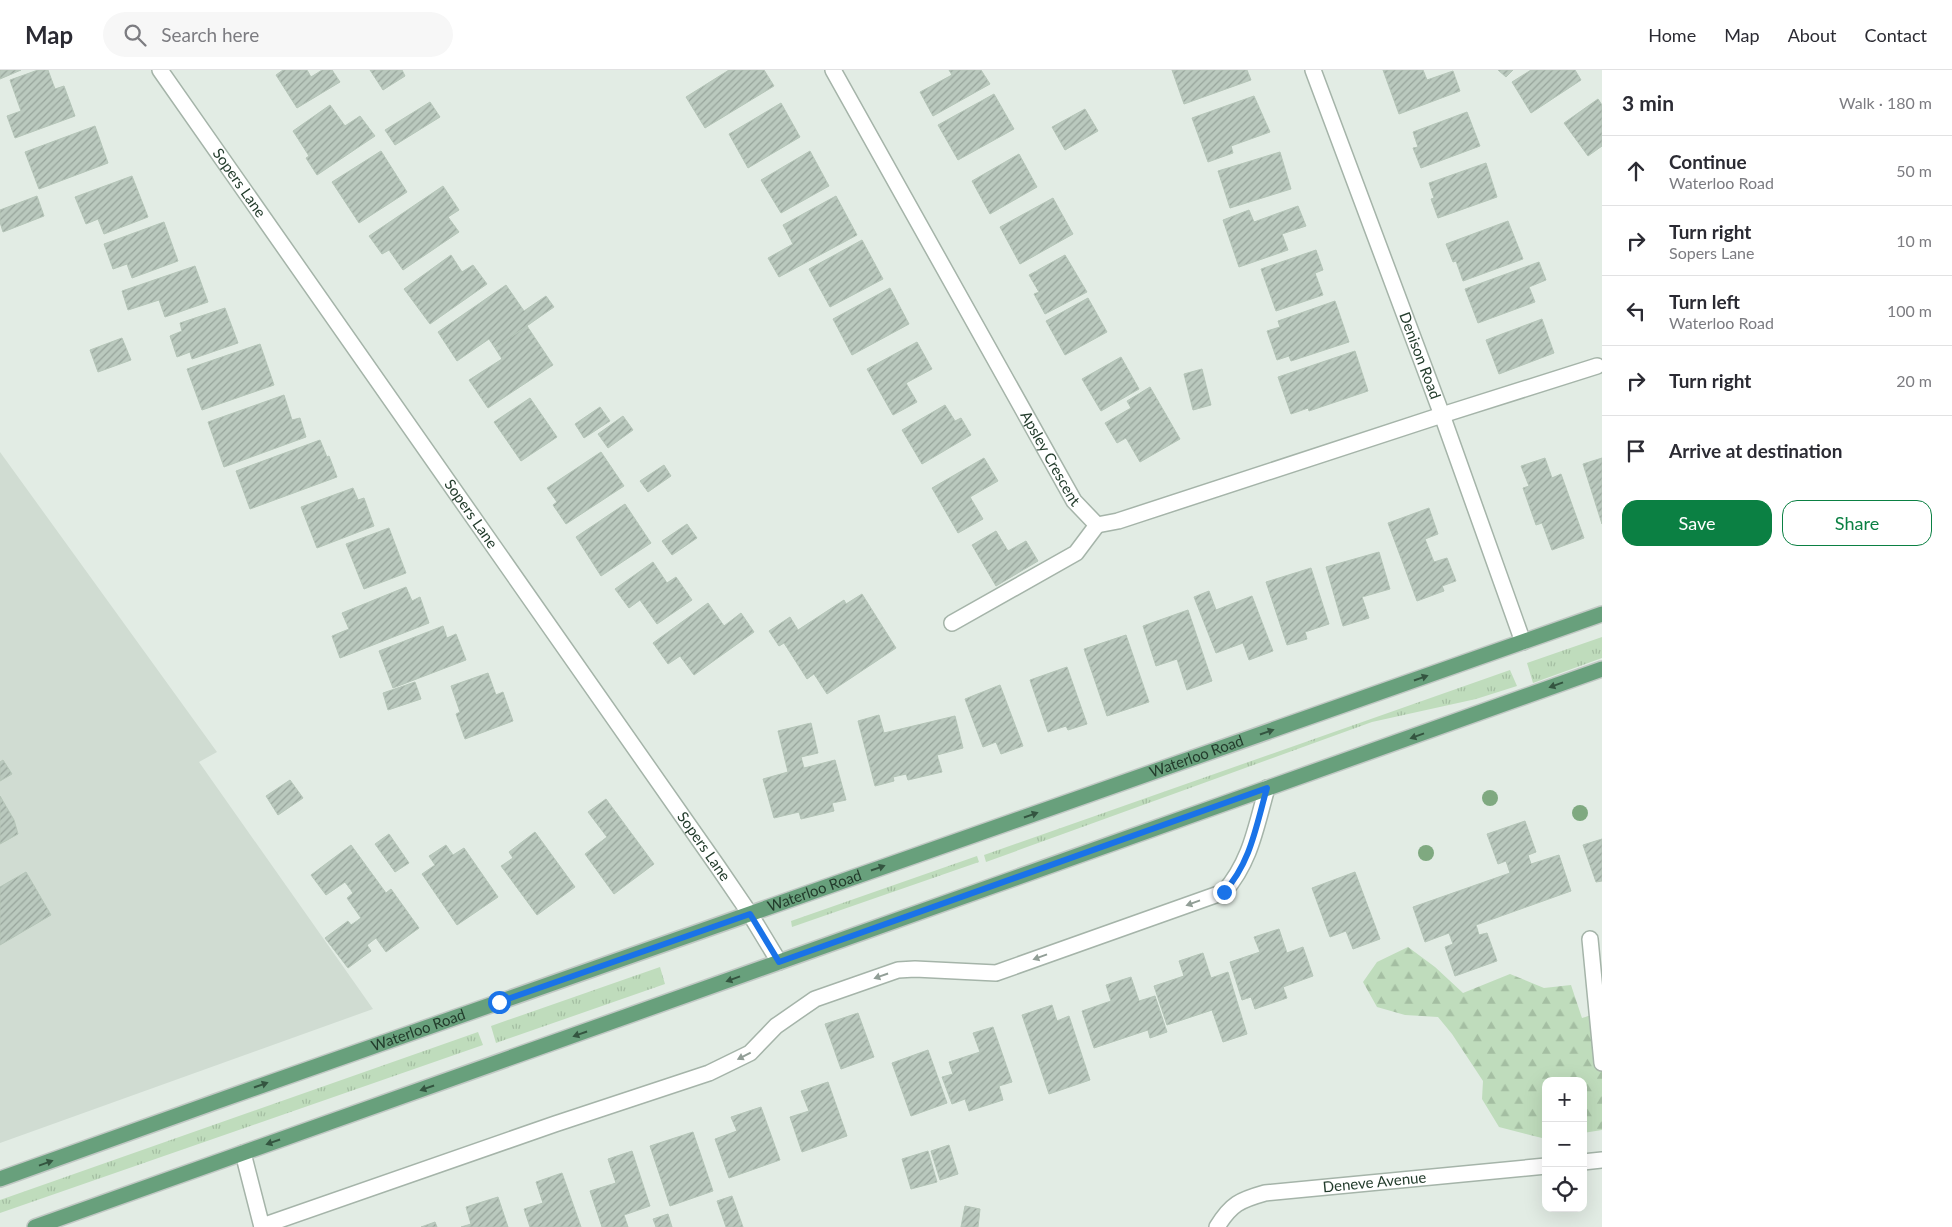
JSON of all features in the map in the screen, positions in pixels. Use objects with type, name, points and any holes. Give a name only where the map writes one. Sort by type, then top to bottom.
[{"type":"main road","name":"Waterloo Road","points":[[0,1179],[224,1098],[1602,614]]},
{"type":"main road","points":[[35,1227],[1602,669]]},
{"type":"street","name":"Sopers Lane","points":[[160,70],[750,914],[779,962]]},
{"type":"street","name":"Apsley Crescent","points":[[833,70],[1074,501],[1097,525]]},
{"type":"street","name":"Denison Road","points":[[1313,70],[1442,415],[1523,642]]},
{"type":"street","points":[[952,622],[1076,553],[1097,525],[1118,521],[1597,366]]},
{"type":"street","points":[[243,1153],[262,1226],[555,1124],[709,1073],[750,1053],[776,1026],[815,999],[898,970],[915,969],[996,973],[1224,892],[1237,878],[1250,848],[1267,788]]},
{"type":"street","points":[[1590,939],[1602,1063]]},
{"type":"street","points":[[1587,1162],[1602,1160]]},
{"type":"street","name":"Deneve Avenue","points":[[1217,1227],[1227,1211],[1244,1199],[1265,1194],[1542,1166]]},
{"type":"shaded area","points":[[0,452],[217,752],[199,762],[373,1009],[0,1143]]},
{"type":"green space","points":[[1602,637],[1602,658],[1533,683],[1527,663]]},
{"type":"green space","points":[[1510,670],[1517,686],[1476,699],[1372,722],[986,862],[984,855]]},
{"type":"green space","points":[[977,856],[979,862],[792,927],[791,921]]},
{"type":"green space","points":[[1408,947],[1435,967],[1463,993],[1510,974],[1544,988],[1571,985],[1582,1018],[1602,1012],[1602,1130],[1587,1132],[1587,1077],[1542,1077],[1542,1138],[1499,1127],[1482,1099],[1483,1081],[1452,1034],[1438,1017],[1405,1015],[1377,1007],[1363,982],[1377,962]]},
{"type":"green space","points":[[660,967],[665,984],[496,1043],[491,1026]]},
{"type":"green space","points":[[478,1032],[483,1045],[0,1213],[0,1200]]},
{"type":"building","points":[[0,70],[21,70],[0,79]]},
{"type":"building","points":[[38,70],[48,70],[55,89],[64,86],[75,116],[15,138],[7,116],[21,111],[10,80]]},
{"type":"building","points":[[283,70],[307,70],[311,77],[322,70],[332,70],[340,82],[297,108],[276,75]]},
{"type":"building","points":[[370,70],[402,70],[405,76],[383,90]]},
{"type":"building","points":[[729,70],[764,70],[774,86],[705,128],[686,97]]},
{"type":"building","points":[[949,70],[981,70],[990,84],[933,116],[920,92],[952,75]]},
{"type":"building","points":[[1172,70],[1247,70],[1251,80],[1184,104]]},
{"type":"building","points":[[1383,70],[1423,70],[1427,80],[1453,71],[1460,91],[1399,114]]},
{"type":"building","points":[[1498,70],[1513,70],[1506,77]]},
{"type":"building","points":[[1531,70],[1575,70],[1581,80],[1531,113],[1512,82]]},
{"type":"building","points":[[994,94],[1014,129],[958,160],[938,125]]},
{"type":"building","points":[[1254,96],[1270,132],[1231,146],[1233,153],[1208,162],[1192,118]]},
{"type":"building","points":[[1598,99],[1602,105],[1602,146],[1588,156],[1564,123]]},
{"type":"building","points":[[430,102],[440,117],[395,145],[385,130]]},
{"type":"building","points":[[781,103],[800,137],[748,168],[729,134]]},
{"type":"building","points":[[330,105],[345,126],[360,116],[375,136],[317,175],[306,158],[309,156],[293,131]]},
{"type":"building","points":[[1085,109],[1098,131],[1065,150],[1052,127]]},
{"type":"building","points":[[1467,112],[1480,146],[1421,168],[1413,148],[1418,147],[1413,132]]},
{"type":"building","points":[[95,126],[108,163],[39,189],[25,152]]},
{"type":"building","points":[[381,151],[407,192],[359,223],[332,182]]},
{"type":"building","points":[[810,151],[829,186],[781,213],[761,180]]},
{"type":"building","points":[[1280,152],[1291,189],[1230,208],[1218,171]]},
{"type":"building","points":[[1019,154],[1037,187],[990,214],[972,181]]},
{"type":"building","points":[[1486,163],[1497,197],[1438,218],[1431,199],[1434,198],[1429,183]]},
{"type":"building","points":[[132,176],[148,217],[104,234],[98,219],[86,224],[75,197]]},
{"type":"building","points":[[443,186],[459,210],[448,217],[459,232],[403,270],[389,250],[382,254],[369,236]]},
{"type":"building","points":[[37,196],[44,216],[3,232],[0,222],[0,210]]},
{"type":"building","points":[[836,196],[857,235],[779,277],[768,258],[793,244],[783,225]]},
{"type":"building","points":[[1053,198],[1073,234],[1020,264],[1000,227]]},
{"type":"building","points":[[1298,206],[1306,226],[1282,234],[1288,250],[1239,267],[1223,220],[1249,210],[1254,222]]},
{"type":"building","points":[[1508,221],[1523,259],[1463,281],[1456,261],[1453,262],[1446,244]]},
{"type":"building","points":[[164,222],[178,261],[132,278],[127,264],[113,269],[104,244]]},
{"type":"building","points":[[862,240],[883,279],[830,307],[809,269]]},
{"type":"building","points":[[1316,250],[1323,270],[1315,273],[1323,295],[1276,311],[1261,269]]},
{"type":"building","points":[[451,255],[462,272],[473,265],[487,284],[430,324],[404,289]]},
{"type":"building","points":[[1065,255],[1087,292],[1045,314],[1034,294],[1039,292],[1029,275]]},
{"type":"building","points":[[1539,262],[1546,280],[1529,287],[1535,302],[1478,323],[1465,289]]},
{"type":"building","points":[[195,266],[208,302],[165,317],[159,300],[128,310],[122,291]]},
{"type":"building","points":[[506,285],[524,311],[546,296],[554,307],[495,348],[489,339],[457,361],[438,332]]},
{"type":"building","points":[[890,288],[909,324],[852,355],[833,319]]},
{"type":"building","points":[[1088,298],[1107,332],[1065,355],[1046,321]]},
{"type":"building","points":[[1335,301],[1349,342],[1291,361],[1289,356],[1277,360],[1267,331],[1280,327],[1278,321]]},
{"type":"building","points":[[225,308],[238,343],[192,359],[190,352],[177,357],[170,336],[182,331],[180,323]]},
{"type":"building","points":[[1542,319],[1554,353],[1499,374],[1486,340]]},
{"type":"building","points":[[527,326],[553,365],[488,408],[469,380],[502,359],[495,348]]},
{"type":"building","points":[[122,338],[131,360],[98,372],[90,350]]},
{"type":"building","points":[[917,342],[932,369],[906,383],[917,402],[893,415],[867,369]]},
{"type":"building","points":[[260,344],[274,385],[202,410],[187,369]]},
{"type":"building","points":[[1355,351],[1368,391],[1309,411],[1308,408],[1291,414],[1278,377]]},
{"type":"building","points":[[1121,357],[1139,389],[1101,411],[1082,379]]},
{"type":"building","points":[[1202,369],[1211,405],[1193,410],[1184,374]]},
{"type":"building","points":[[1150,387],[1180,439],[1140,462],[1126,438],[1117,443],[1105,423],[1131,408],[1127,401]]},
{"type":"building","points":[[284,395],[292,420],[300,418],[306,437],[224,467],[208,422]]},
{"type":"building","points":[[530,398],[557,437],[521,461],[494,422]]},
{"type":"building","points":[[945,405],[955,421],[961,418],[971,435],[922,464],[902,430]]},
{"type":"building","points":[[600,407],[610,421],[584,438],[575,424]]},
{"type":"building","points":[[623,416],[633,430],[608,448],[598,434]]},
{"type":"building","points":[[320,440],[337,477],[250,509],[236,471]]},
{"type":"building","points":[[601,452],[624,486],[566,524],[553,505],[557,502],[547,488]]},
{"type":"building","points":[[984,458],[998,481],[970,497],[983,519],[958,533],[932,488]]},
{"type":"building","points":[[1545,458],[1552,478],[1561,474],[1584,538],[1552,550],[1542,523],[1536,525],[1523,488],[1529,486],[1521,466]]},
{"type":"building","points":[[1602,458],[1602,524],[1583,464]]},
{"type":"building","points":[[664,465],[671,476],[648,492],[640,481]]},
{"type":"building","points":[[353,488],[358,500],[364,498],[374,526],[317,548],[301,507]]},
{"type":"building","points":[[625,504],[651,543],[601,576],[576,537]]},
{"type":"building","points":[[1429,508],[1438,534],[1425,539],[1434,562],[1447,558],[1456,581],[1442,586],[1444,591],[1417,601],[1388,523]]},
{"type":"building","points":[[687,524],[697,538],[672,555],[662,541]]},
{"type":"building","points":[[389,528],[406,573],[364,589],[346,544]]},
{"type":"building","points":[[996,531],[1008,551],[1026,541],[1038,561],[996,586],[972,545]]},
{"type":"building","points":[[1379,552],[1390,589],[1362,597],[1369,618],[1343,626],[1326,567]]},
{"type":"building","points":[[653,562],[667,583],[676,577],[692,600],[657,624],[640,600],[629,608],[615,589]]},
{"type":"building","points":[[1311,568],[1329,624],[1305,632],[1307,639],[1287,645],[1266,582]]},
{"type":"building","points":[[406,587],[412,601],[420,597],[429,623],[340,658],[332,636],[349,629],[342,613]]},
{"type":"building","points":[[1209,591],[1216,610],[1252,596],[1273,651],[1249,660],[1243,643],[1216,653],[1194,597]]},
{"type":"building","points":[[862,594],[896,648],[827,694],[814,674],[807,679],[784,643],[779,646],[769,631],[790,617],[798,630],[844,600],[846,604]]},
{"type":"building","points":[[708,603],[724,626],[741,613],[754,632],[694,675],[680,656],[668,664],[653,643]]},
{"type":"building","points":[[1188,610],[1212,681],[1187,690],[1177,659],[1156,666],[1143,626]]},
{"type":"building","points":[[443,626],[447,638],[456,634],[466,660],[393,688],[379,651]]},
{"type":"building","points":[[1126,635],[1149,702],[1107,716],[1084,649]]},
{"type":"building","points":[[1067,667],[1087,724],[1068,730],[1066,726],[1048,732],[1030,680]]},
{"type":"building","points":[[488,673],[496,695],[503,692],[513,721],[465,739],[456,714],[460,712],[451,686]]},
{"type":"building","points":[[415,682],[421,699],[388,710],[383,693]]},
{"type":"building","points":[[1000,685],[1023,746],[1001,754],[996,742],[983,747],[965,699]]},
{"type":"building","points":[[879,715],[884,733],[955,716],[963,748],[937,755],[942,772],[908,780],[906,774],[893,777],[894,781],[875,786],[858,721]]},
{"type":"building","points":[[811,723],[818,753],[801,757],[804,768],[835,760],[846,800],[832,803],[834,811],[801,819],[799,812],[774,818],[763,779],[788,772],[778,731]]},
{"type":"building","points":[[3,760],[12,774],[0,781],[0,762]]},
{"type":"building","points":[[290,780],[303,798],[278,815],[266,796]]},
{"type":"building","points":[[0,796],[14,820],[18,834],[0,844]]},
{"type":"building","points":[[606,799],[654,864],[614,894],[585,854],[607,837],[588,812]]},
{"type":"building","points":[[1525,821],[1536,852],[1528,855],[1531,864],[1559,855],[1571,891],[1476,925],[1479,935],[1487,933],[1497,961],[1455,976],[1445,947],[1453,944],[1449,933],[1425,942],[1413,907],[1510,873],[1506,861],[1498,864],[1487,834]]},
{"type":"building","points":[[535,832],[575,887],[537,915],[501,866],[513,858],[509,852]]},
{"type":"building","points":[[389,834],[409,863],[395,872],[375,844]]},
{"type":"building","points":[[1602,839],[1602,881],[1596,882],[1583,845]]},
{"type":"building","points":[[351,845],[386,893],[391,889],[419,928],[386,952],[376,938],[367,945],[371,951],[348,968],[325,938],[348,921],[351,925],[361,918],[347,898],[353,893],[345,882],[326,895],[311,875]]},
{"type":"building","points":[[446,845],[453,855],[464,848],[498,897],[457,925],[422,874],[435,865],[429,856]]},
{"type":"building","points":[[26,872],[51,915],[0,945],[0,887]]},
{"type":"building","points":[[1355,872],[1380,939],[1353,949],[1346,931],[1330,937],[1312,888]]},
{"type":"building","points":[[1279,929],[1287,953],[1303,947],[1313,976],[1283,987],[1287,998],[1255,1009],[1251,997],[1242,1000],[1230,962],[1260,952],[1254,937]]},
{"type":"building","points":[[1203,953],[1211,978],[1228,972],[1247,1034],[1223,1042],[1212,1010],[1167,1025],[1154,986],[1184,976],[1179,961]]},
{"type":"building","points":[[1131,977],[1139,1001],[1155,996],[1167,1032],[1150,1038],[1148,1030],[1094,1048],[1082,1011],[1111,1001],[1106,985]]},
{"type":"building","points":[[1052,1005],[1057,1021],[1069,1016],[1090,1080],[1049,1094],[1022,1015]]},
{"type":"building","points":[[858,1013],[874,1057],[841,1069],[825,1024]]},
{"type":"building","points":[[993,1027],[1012,1082],[999,1086],[1003,1100],[969,1111],[965,1099],[952,1104],[942,1077],[953,1074],[949,1062],[980,1052],[973,1033]]},
{"type":"building","points":[[928,1050],[947,1103],[911,1116],[892,1063]]},
{"type":"building","points":[[828,1082],[847,1136],[802,1152],[790,1117],[809,1111],[801,1091]]},
{"type":"building","points":[[761,1107],[780,1160],[729,1178],[715,1139],[737,1131],[731,1117]]},
{"type":"building","points":[[693,1132],[713,1191],[670,1206],[650,1146]]},
{"type":"building","points":[[949,1145],[958,1174],[940,1180],[931,1151]]},
{"type":"building","points":[[632,1151],[650,1206],[624,1215],[628,1227],[602,1227],[590,1191],[616,1183],[608,1159]]},
{"type":"building","points":[[928,1151],[937,1182],[911,1189],[902,1159]]},
{"type":"building","points":[[562,1173],[581,1227],[530,1227],[524,1209],[543,1203],[536,1182]]},
{"type":"building","points":[[732,1196],[743,1227],[726,1227],[717,1201]]},
{"type":"building","points":[[498,1197],[508,1227],[461,1227],[471,1224],[466,1207]]},
{"type":"building","points":[[965,1206],[980,1209],[978,1227],[961,1227]]},
{"type":"building","points":[[668,1214],[672,1227],[656,1227],[653,1219]]},
{"type":"building","points":[[435,1222],[437,1227],[421,1227]]},
{"type":"route","points":[[499,1002],[750,914],[779,962],[1267,788],[1250,848],[1237,878],[1224,892]]}]
